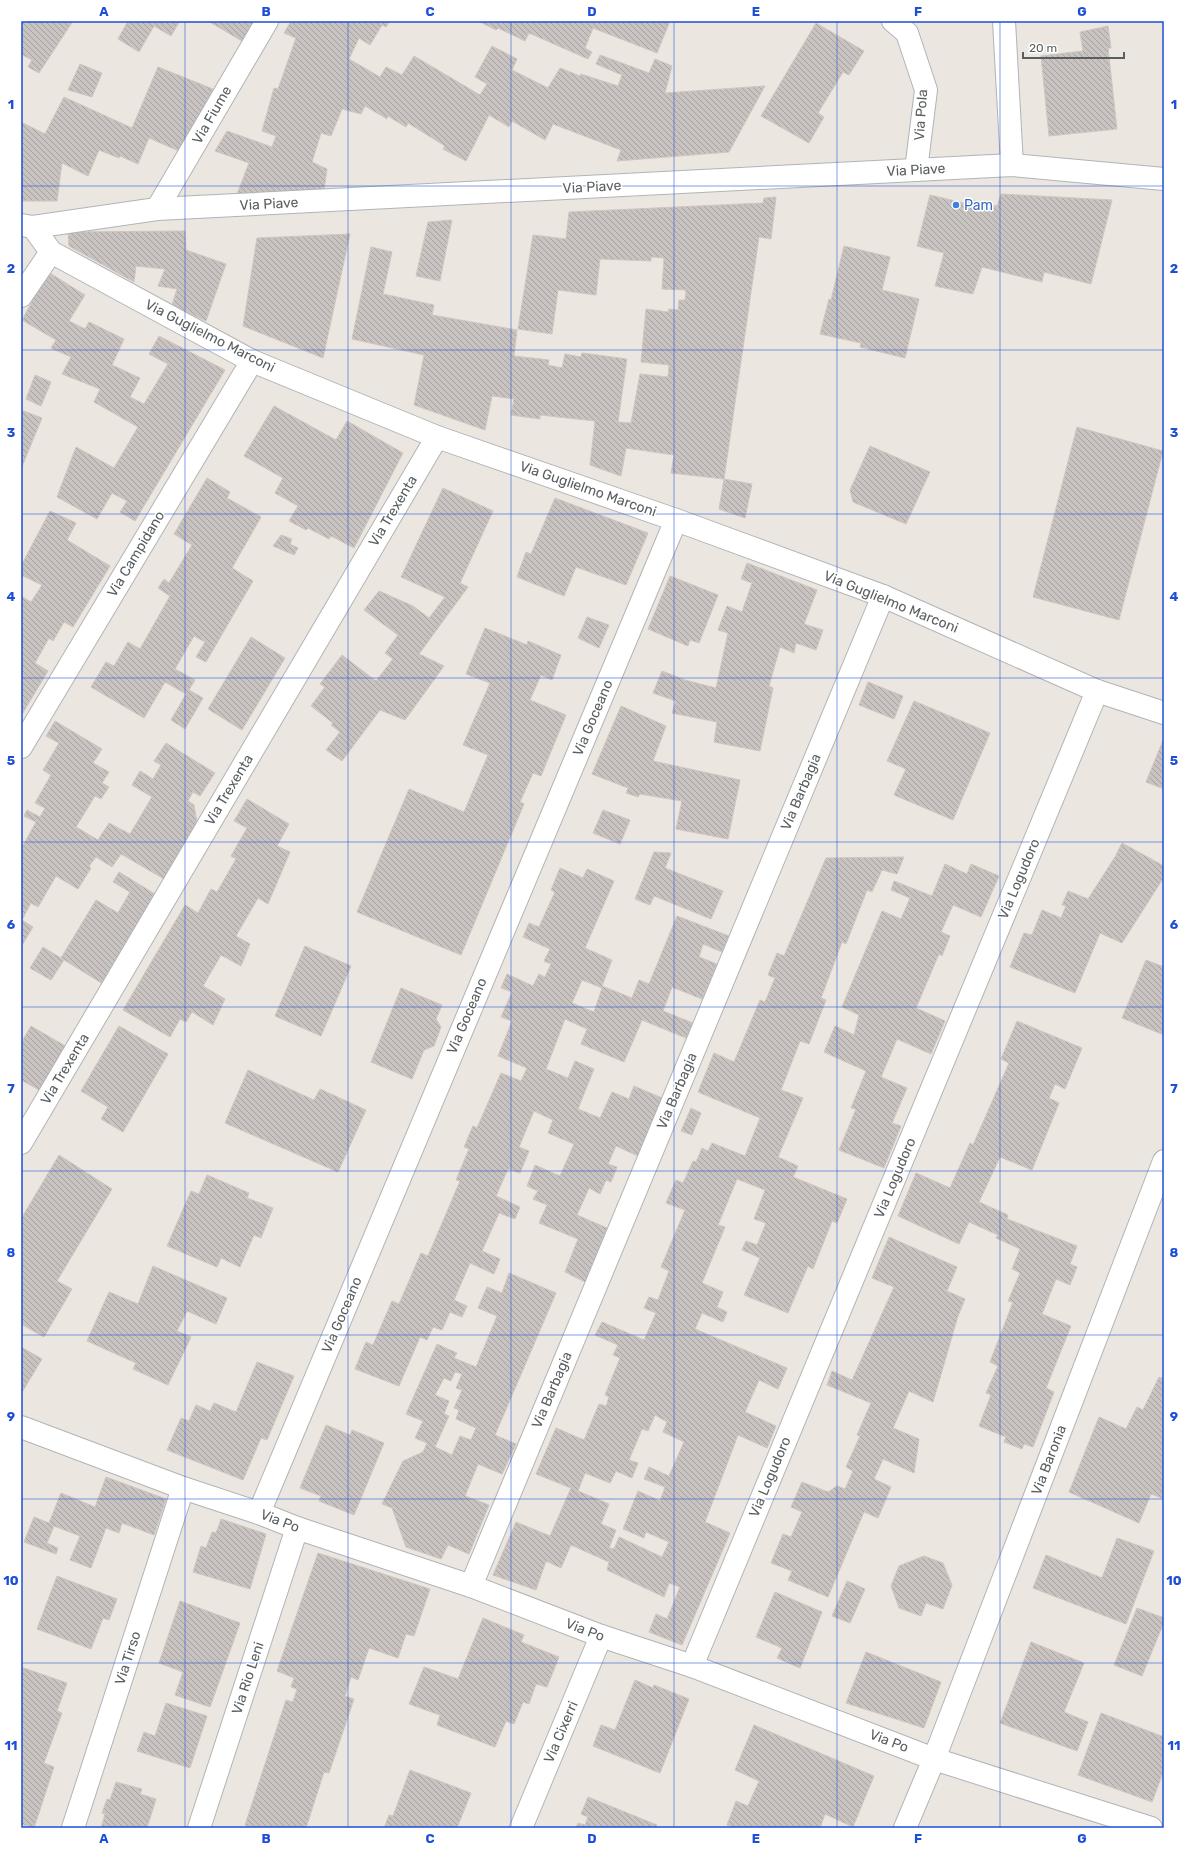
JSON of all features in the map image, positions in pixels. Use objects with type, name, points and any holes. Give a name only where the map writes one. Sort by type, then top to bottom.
[{"type":"street","name":"Via Fiume","points":[[157,209],[267,21]]},
{"type":"street","name":"Via Pola","points":[[893,21],[907,33],[926,90],[916,170]]},
{"type":"street","points":[[1004,21],[1012,165]]},
{"type":"street","name":"Via Piave","points":[[27,226],[157,209],[1012,165],[1164,179]]},
{"type":"street","name":"Via Guglielmo Marconi","points":[[27,226],[51,252],[252,361],[437,437],[676,520],[883,596],[1097,691],[1164,712]]},
{"type":"street","points":[[21,296],[51,252]]},
{"type":"street","name":"Via Campidano","points":[[21,747],[252,361]]},
{"type":"street","name":"Via Trexenta","points":[[21,1143],[437,437]]},
{"type":"street","name":"Via Goceano","points":[[259,1513],[676,520]]},
{"type":"street","name":"Via Barbagia","points":[[471,1586],[883,596]]},
{"type":"street","name":"Via Logudoro","points":[[692,1666],[1097,691]]},
{"type":"street","name":"Via Baronia","points":[[904,1828],[934,1759],[1164,1161]]},
{"type":"street","name":"Via Po","points":[[21,1427],[183,1488],[471,1586],[601,1636],[692,1666],[934,1759],[1151,1828]]},
{"type":"street","name":"Via Tirso","points":[[73,1828],[183,1488]]},
{"type":"street","name":"Via Rio Leni","points":[[199,1828],[297,1528]]},
{"type":"street","name":"Via Cixerri","points":[[521,1828],[601,1636]]},
{"type":"building","points":[[21,21],[73,21],[39,73],[28,67],[32,60],[21,54]]},
{"type":"building","points":[[128,21],[180,21],[171,36],[154,26],[139,52],[118,39]]},
{"type":"building","points":[[208,21],[254,21],[242,41]]},
{"type":"building","points":[[291,21],[390,21],[386,27],[382,25],[370,45],[359,38],[349,59],[380,77],[386,67],[402,75],[414,56],[480,95],[487,84],[475,77],[492,46],[517,59],[512,70],[548,88],[560,68],[580,76],[581,74],[618,86],[622,75],[596,64],[600,55],[649,73],[655,59],[672,66],[665,93],[765,86],[729,152],[617,161],[621,150],[553,124],[545,140],[512,121],[509,127],[489,115],[466,161],[443,149],[445,146],[408,123],[406,127],[388,116],[387,119],[365,106],[361,114],[342,109],[331,136],[321,133],[312,162],[327,169],[324,190],[237,194],[249,163],[215,151],[227,131],[272,147],[276,136],[262,131],[274,88],[278,89],[296,38],[284,33]]},
{"type":"building","points":[[478,21],[670,21],[657,53],[593,28],[585,48],[592,52],[588,59],[529,33],[525,41],[498,28],[496,30]]},
{"type":"building","points":[[816,23],[864,51],[849,75],[843,72],[818,113],[824,117],[809,143],[761,116]]},
{"type":"building","points":[[1108,26],[1111,48],[1108,48],[1117,129],[1049,136],[1041,56],[1083,51],[1080,32]]},
{"type":"building","points":[[80,64],[102,73],[92,97],[68,90]]},
{"type":"building","points":[[158,67],[213,89],[179,151],[149,138],[138,164],[120,156],[119,158],[99,150],[88,176],[62,163],[57,201],[21,201],[21,122],[45,134],[64,97],[132,128]]},
{"type":"building","points":[[1001,194],[1112,200],[1091,284],[1044,272],[1042,282],[982,267],[973,294],[935,286],[944,253],[917,246],[930,195],[968,204],[969,199],[997,206]]},
{"type":"building","points":[[776,197],[771,239],[759,237],[724,479],[671,473],[674,455],[626,448],[621,476],[590,465],[595,421],[540,415],[540,419],[511,415],[514,399],[492,396],[485,430],[414,405],[424,355],[352,339],[371,247],[392,252],[383,294],[434,305],[432,315],[517,330],[514,356],[549,360],[548,365],[562,368],[565,354],[581,357],[582,353],[627,359],[618,422],[631,423],[640,374],[668,377],[669,365],[641,362],[646,309],[668,312],[669,309],[678,310],[679,300],[685,300],[686,290],[662,289],[664,258],[651,257],[651,261],[600,259],[596,295],[558,290],[552,334],[518,329],[533,235],[566,239],[569,212],[763,203],[764,198]]},
{"type":"building","points":[[452,220],[440,281],[416,276],[428,222]]},
{"type":"building","points":[[185,231],[186,250],[226,264],[206,321],[172,305],[177,289],[158,286],[165,269],[136,266],[134,282],[69,246],[68,232]]},
{"type":"building","points":[[350,234],[323,358],[243,326],[257,238]]},
{"type":"building","points":[[844,246],[890,257],[882,290],[919,299],[905,358],[860,347],[861,343],[820,334],[829,299],[831,300]]},
{"type":"building","points":[[48,272],[85,295],[69,321],[85,329],[89,322],[124,339],[112,365],[140,378],[130,397],[144,404],[168,364],[149,354],[159,336],[225,370],[135,521],[120,512],[127,501],[112,493],[97,519],[57,497],[76,447],[114,468],[138,427],[94,402],[100,389],[62,374],[71,357],[51,348],[56,340],[22,320]]},
{"type":"building","points":[[35,375],[51,382],[41,406],[26,399]]},
{"type":"building","points":[[274,406],[336,440],[347,421],[403,453],[354,548],[331,536],[329,539],[308,528],[306,530],[289,521],[298,506],[275,493],[283,478],[244,456]]},
{"type":"building","points":[[21,410],[42,418],[21,469]]},
{"type":"building","points":[[1077,427],[1163,451],[1119,620],[1033,597]]},
{"type":"building","points":[[870,446],[930,472],[906,524],[853,502],[850,490]]},
{"type":"building","points":[[207,478],[230,492],[227,498],[261,517],[232,568],[253,581],[206,662],[196,657],[205,642],[194,636],[175,669],[195,680],[189,690],[203,698],[185,729],[171,720],[186,694],[165,682],[144,718],[91,687],[106,662],[114,666],[128,642],[140,649],[170,596],[158,588],[164,579],[169,583],[192,545],[174,534]]},
{"type":"building","points":[[724,479],[752,484],[745,518],[719,509]]},
{"type":"building","points":[[443,488],[493,511],[460,583],[468,587],[419,654],[444,666],[405,720],[380,710],[342,761],[326,750],[340,732],[331,725],[333,723],[311,706],[325,687],[320,684],[342,655],[376,681],[393,659],[385,653],[398,635],[364,610],[379,591],[413,606],[429,618],[445,597],[401,577]]},
{"type":"building","points":[[555,498],[648,533],[626,585],[576,567],[564,596],[517,577],[526,552],[531,554]]},
{"type":"building","points":[[50,511],[76,523],[67,540],[110,566],[73,627],[64,622],[53,641],[49,638],[35,663],[48,671],[21,716],[21,596],[31,602],[42,585],[21,575],[21,566]]},
{"type":"building","points":[[281,535],[292,539],[290,544],[298,548],[294,555],[273,546]]},
{"type":"building","points":[[747,563],[817,590],[804,624],[823,630],[816,650],[796,643],[794,653],[780,647],[769,686],[773,688],[760,751],[714,742],[717,722],[672,713],[676,701],[653,693],[662,671],[685,680],[716,688],[728,633],[718,630],[727,606],[742,612],[752,583],[741,579]]},
{"type":"building","points":[[670,576],[718,595],[699,643],[690,640],[688,646],[648,629]]},
{"type":"building","points":[[587,617],[609,625],[599,648],[578,638]]},
{"type":"building","points":[[485,628],[527,645],[528,641],[561,655],[552,680],[541,675],[530,700],[566,715],[541,776],[533,773],[520,802],[524,804],[461,955],[357,912],[409,789],[464,812],[488,755],[463,745],[490,683],[466,674]]},
{"type":"building","points":[[251,637],[285,658],[242,730],[208,709]]},
{"type":"building","points":[[868,682],[903,696],[894,719],[859,705]]},
{"type":"building","points":[[914,701],[990,733],[953,820],[894,795],[906,769],[887,761]]},
{"type":"building","points":[[621,706],[666,726],[653,761],[740,780],[728,839],[676,829],[682,801],[640,794],[638,797],[626,793],[628,788],[592,774]]},
{"type":"building","points":[[55,721],[102,749],[93,763],[109,772],[102,783],[109,787],[101,799],[95,796],[76,827],[98,840],[109,823],[130,834],[152,797],[132,785],[140,771],[153,779],[161,765],[154,761],[166,743],[215,773],[200,796],[193,792],[188,801],[194,805],[197,823],[164,879],[121,854],[112,867],[96,857],[89,866],[91,868],[78,889],[56,876],[38,907],[31,903],[22,920],[33,927],[21,947],[21,849],[36,822],[24,816],[27,810],[40,817],[45,808],[35,803],[51,775],[43,770],[59,743],[46,736]]},
{"type":"building","points":[[1164,738],[1164,789],[1146,782]]},
{"type":"building","points":[[247,799],[289,824],[277,846],[290,852],[268,904],[258,898],[236,936],[250,944],[241,966],[221,955],[203,986],[225,999],[213,1025],[192,1012],[186,1022],[180,1019],[170,1037],[123,1010],[185,905],[198,913],[211,889],[217,892],[236,859],[231,856],[247,828],[234,821]]},
{"type":"building","points":[[603,810],[630,820],[620,844],[593,833]]},
{"type":"building","points":[[1122,843],[1164,866],[1164,877],[1122,943],[1100,933],[1075,993],[1010,967],[1024,933],[1032,935],[1042,910],[1061,918],[1066,906],[1062,905],[1068,891],[1088,899],[1115,857]]},
{"type":"building","points":[[654,852],[671,853],[665,868],[723,891],[711,919],[654,896],[650,905],[635,899]]},
{"type":"building","points":[[904,857],[897,874],[882,870],[872,892],[867,890],[846,944],[842,942],[821,998],[826,1000],[809,1044],[800,1041],[781,1090],[803,1098],[778,1157],[798,1166],[793,1177],[847,1199],[837,1223],[832,1221],[813,1269],[808,1266],[788,1313],[744,1295],[760,1258],[742,1250],[746,1241],[757,1245],[766,1223],[754,1219],[765,1190],[737,1179],[718,1225],[725,1227],[702,1283],[723,1292],[717,1307],[727,1312],[723,1322],[702,1313],[695,1329],[787,1368],[778,1389],[759,1380],[745,1412],[776,1426],[767,1448],[738,1435],[705,1522],[730,1533],[682,1645],[649,1632],[656,1614],[667,1619],[680,1587],[669,1583],[664,1597],[607,1570],[609,1562],[571,1545],[561,1568],[546,1561],[536,1590],[493,1575],[516,1522],[550,1536],[571,1488],[536,1474],[556,1428],[584,1440],[599,1404],[606,1406],[609,1397],[605,1395],[620,1358],[613,1355],[618,1345],[595,1335],[602,1322],[644,1340],[656,1313],[644,1308],[649,1297],[658,1300],[669,1271],[661,1267],[685,1210],[666,1203],[676,1180],[683,1183],[693,1161],[696,1162],[702,1148],[708,1151],[712,1143],[745,1156],[760,1118],[698,1092],[714,1053],[734,1062],[760,1000],[765,1002],[775,978],[768,975],[777,953],[784,956],[826,858]],"holes":[[[655,1415],[667,1422],[663,1432],[684,1442],[669,1476],[649,1467],[644,1479],[665,1487],[660,1501],[638,1491],[623,1529],[644,1538],[646,1532],[669,1542],[662,1557],[619,1537],[614,1549],[609,1548],[616,1530],[601,1524],[609,1504],[578,1491],[585,1473],[610,1483],[616,1471],[632,1478],[638,1463],[629,1460],[642,1429],[648,1431]]]},
{"type":"building","points":[[945,864],[967,874],[971,864],[999,876],[981,917],[953,905],[941,932],[950,936],[942,956],[939,954],[916,1008],[945,1021],[931,1054],[897,1039],[881,1077],[907,1088],[892,1123],[901,1126],[884,1168],[839,1150],[856,1109],[851,1108],[866,1071],[824,1052],[835,1026],[854,1035],[859,1015],[842,1007],[882,911],[901,919],[910,898],[891,890],[894,881],[932,896]]},
{"type":"building","points":[[560,868],[583,878],[587,869],[614,881],[585,948],[612,960],[602,986],[632,998],[639,980],[649,984],[677,916],[729,936],[722,952],[703,944],[699,957],[717,964],[702,999],[672,987],[663,1011],[693,1023],[686,1038],[642,1020],[624,1062],[581,1044],[587,1029],[565,1019],[546,1069],[568,1078],[575,1061],[594,1069],[578,1109],[600,1118],[612,1092],[629,1099],[634,1086],[662,1098],[638,1156],[616,1146],[608,1164],[617,1167],[611,1182],[606,1180],[600,1194],[589,1188],[577,1215],[607,1228],[585,1282],[565,1272],[578,1239],[539,1223],[547,1205],[533,1199],[538,1191],[527,1186],[535,1165],[560,1176],[574,1144],[548,1133],[553,1120],[534,1111],[519,1147],[529,1151],[520,1173],[508,1169],[496,1196],[520,1207],[515,1219],[499,1213],[482,1251],[500,1259],[494,1274],[470,1263],[454,1300],[467,1306],[462,1317],[450,1312],[442,1330],[433,1327],[427,1340],[420,1337],[399,1386],[355,1369],[366,1342],[373,1345],[392,1301],[399,1304],[421,1253],[428,1256],[460,1181],[456,1180],[469,1149],[464,1147],[473,1126],[477,1128],[501,1073],[521,1081],[527,1068],[498,1056],[512,1021],[501,1017],[512,992],[501,988],[507,974],[533,986],[539,974],[545,977],[551,964],[544,961],[550,949],[523,937],[529,923],[539,927],[555,892],[551,890]],"holes":[[[582,980],[602,988],[594,1012],[572,1003]]]},
{"type":"building","points":[[119,872],[155,894],[103,984],[61,958],[96,900],[118,913],[130,892],[113,882]]},
{"type":"building","points":[[305,946],[351,966],[321,1036],[275,1016]]},
{"type":"building","points":[[43,947],[64,960],[51,980],[30,968]]},
{"type":"building","points":[[1146,960],[1164,967],[1164,1035],[1122,1018]]},
{"type":"building","points":[[401,988],[442,1005],[436,1019],[441,1027],[434,1046],[424,1050],[412,1079],[371,1062]]},
{"type":"building","points":[[1017,1021],[1082,1048],[1065,1089],[1055,1084],[1049,1098],[1059,1103],[1032,1170],[1000,1157],[979,1202],[1008,1215],[1007,1219],[1077,1246],[1070,1264],[1077,1267],[1070,1285],[1056,1279],[1042,1314],[1071,1326],[1046,1388],[1054,1392],[1033,1447],[1024,1444],[1022,1449],[1004,1442],[1006,1437],[979,1426],[991,1395],[986,1393],[998,1366],[990,1362],[1013,1302],[1008,1301],[1020,1273],[1012,1269],[1020,1249],[996,1238],[998,1235],[969,1222],[959,1244],[898,1216],[916,1173],[950,1188],[970,1143],[973,1145],[1009,1063],[1001,1059]]},
{"type":"building","points":[[31,1026],[67,1047],[41,1091],[21,1080],[21,1043]]},
{"type":"building","points":[[119,1026],[168,1054],[123,1132],[101,1119],[108,1107],[81,1091]]},
{"type":"building","points":[[248,1070],[314,1100],[320,1089],[366,1110],[338,1172],[225,1123]]},
{"type":"building","points":[[691,1108],[701,1113],[692,1135],[681,1131]]},
{"type":"building","points":[[59,1155],[112,1189],[57,1281],[72,1289],[44,1337],[21,1324],[21,1219]]},
{"type":"building","points":[[207,1175],[249,1193],[247,1198],[273,1208],[261,1238],[254,1235],[240,1267],[221,1258],[217,1267],[167,1246],[191,1191],[199,1194]]},
{"type":"building","points":[[889,1237],[957,1267],[947,1291],[965,1299],[958,1316],[933,1402],[909,1391],[893,1428],[919,1439],[914,1473],[883,1459],[874,1479],[891,1487],[878,1518],[864,1512],[828,1597],[788,1580],[792,1571],[771,1563],[783,1534],[791,1537],[802,1512],[791,1507],[802,1482],[828,1492],[837,1486],[845,1489],[853,1471],[846,1467],[860,1436],[857,1435],[871,1403],[827,1385],[832,1371],[852,1380],[894,1287],[872,1278]]},
{"type":"building","points":[[153,1266],[227,1298],[216,1324],[187,1311],[177,1331],[191,1337],[168,1385],[133,1369],[136,1363],[87,1341],[109,1292],[138,1304]]},
{"type":"building","points":[[509,1273],[556,1293],[495,1435],[516,1444],[502,1474],[478,1464],[465,1496],[489,1505],[469,1554],[448,1545],[441,1559],[406,1547],[392,1508],[382,1504],[403,1461],[423,1452],[427,1443],[415,1438],[423,1421],[406,1414],[437,1344],[457,1353],[454,1358],[476,1367],[497,1316],[478,1308],[487,1287],[502,1293]],"holes":[[[455,1372],[462,1374],[456,1388],[462,1390],[454,1408],[459,1410],[456,1419],[476,1428],[471,1440],[460,1436],[452,1455],[435,1447],[449,1416],[444,1414],[449,1401],[435,1395],[444,1378],[451,1381]]]},
{"type":"building","points":[[21,1347],[42,1359],[21,1394]]},
{"type":"building","points":[[257,1362],[294,1376],[267,1440],[261,1438],[243,1480],[167,1450],[181,1418],[189,1421],[196,1405],[210,1411],[214,1403],[236,1412]]},
{"type":"building","points":[[1159,1377],[1164,1379],[1164,1499],[1151,1494],[1139,1523],[1069,1492],[1099,1417],[1126,1429],[1137,1407],[1143,1410]]},
{"type":"building","points":[[326,1425],[350,1435],[352,1430],[384,1443],[354,1515],[319,1501],[321,1496],[300,1488]]},
{"type":"building","points":[[106,1477],[166,1499],[154,1535],[122,1523],[119,1533],[106,1528],[91,1568],[70,1560],[80,1536],[54,1526],[47,1543],[58,1548],[56,1554],[24,1542],[34,1517],[49,1523],[61,1493],[95,1507]]},
{"type":"building","points":[[221,1519],[266,1534],[250,1589],[193,1572],[201,1546],[206,1548],[212,1532],[216,1533]]},
{"type":"building","points":[[1117,1538],[1154,1551],[1126,1624],[1033,1588],[1046,1555],[1102,1578]]},
{"type":"building","points":[[318,1553],[430,1589],[414,1636],[406,1634],[398,1658],[369,1648],[358,1680],[351,1677],[345,1696],[354,1699],[329,1773],[324,1772],[306,1828],[251,1828],[245,1825],[286,1700],[293,1702],[297,1689],[291,1687],[294,1678],[277,1671]]},
{"type":"building","points":[[924,1556],[943,1563],[952,1585],[943,1609],[926,1603],[921,1616],[899,1608],[891,1586],[899,1566]]},
{"type":"building","points":[[57,1576],[117,1599],[109,1620],[103,1618],[91,1649],[37,1629]]},
{"type":"building","points":[[847,1581],[865,1589],[850,1623],[832,1616]]},
{"type":"building","points":[[775,1592],[822,1612],[800,1668],[777,1658],[782,1648],[756,1637]]},
{"type":"building","points":[[180,1601],[240,1623],[210,1707],[175,1695],[183,1672],[159,1663]]},
{"type":"building","points":[[1137,1608],[1164,1618],[1164,1622],[1142,1676],[1114,1665]]},
{"type":"building","points":[[483,1618],[524,1635],[521,1642],[559,1657],[547,1687],[536,1684],[529,1704],[523,1702],[514,1724],[506,1721],[495,1747],[437,1725],[440,1715],[409,1704],[424,1667],[458,1679]]},
{"type":"building","points":[[1031,1642],[1084,1663],[1064,1712],[1088,1722],[1077,1751],[1000,1723]]},
{"type":"building","points":[[866,1652],[941,1682],[924,1728],[846,1703]]},
{"type":"building","points":[[21,1667],[67,1683],[57,1711],[62,1713],[44,1763],[54,1767],[34,1828],[21,1824]]},
{"type":"building","points":[[635,1680],[653,1688],[654,1685],[689,1699],[660,1773],[593,1746],[601,1725],[615,1730]]},
{"type":"building","points":[[166,1703],[207,1716],[190,1768],[137,1751],[144,1732],[155,1736]]},
{"type":"building","points":[[1101,1713],[1164,1737],[1164,1770],[1152,1802],[1078,1775]]},
{"type":"building","points":[[754,1725],[874,1776],[853,1827],[825,1814],[820,1828],[734,1828],[727,1825],[736,1801],[748,1806],[759,1781],[735,1770]]},
{"type":"building","points":[[410,1770],[471,1793],[457,1828],[384,1828],[389,1815],[393,1816]]},
{"type":"building","points":[[116,1782],[142,1789],[140,1794],[156,1799],[147,1828],[101,1828],[105,1814],[102,1813],[107,1799],[110,1800]]},
{"type":"building","points":[[588,1797],[657,1825],[656,1828],[576,1828],[578,1823],[585,1825],[588,1817],[581,1814]]},
{"type":"place","name":"Pam","points":[[956,205]]}]
